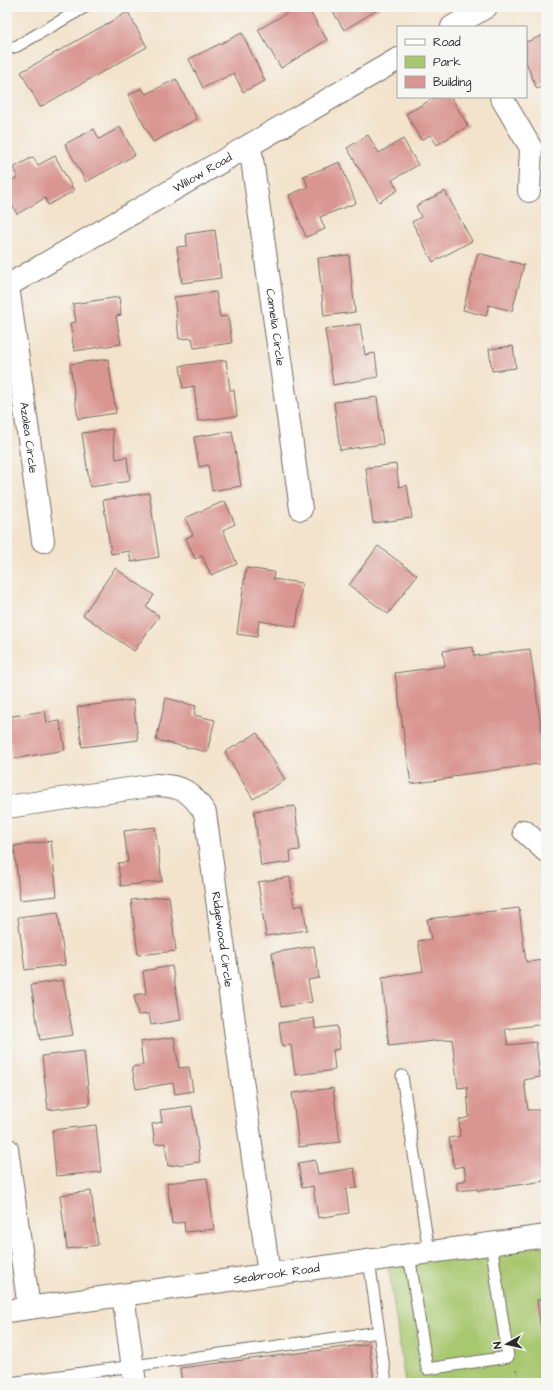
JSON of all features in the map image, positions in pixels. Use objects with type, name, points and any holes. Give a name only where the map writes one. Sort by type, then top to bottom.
[{"type":"street","points":[[457,26],[486,7]]},
{"type":"street","name":"Willow Road","points":[[7,286],[397,59]]},
{"type":"street","points":[[502,98],[531,148],[529,191]]},
{"type":"street","name":"Camelia Circle","points":[[250,145],[300,509]]},
{"type":"street","name":"Azalea Circle","points":[[7,286],[43,541]]},
{"type":"street","name":"Ridgewood Circle","points":[[7,808],[156,785],[172,786],[185,791],[197,800],[205,813],[269,1274]]},
{"type":"street","points":[[524,831],[546,851]]},
{"type":"street","points":[[7,1149],[28,1308]]},
{"type":"street","name":"Seabrook Road","points":[[7,1311],[546,1236]]},
{"type":"street","points":[[123,1295],[134,1375]]},
{"type":"lane","points":[[7,49],[17,46],[85,7]]},
{"type":"lane","points":[[402,1076],[419,1253],[426,1369],[508,1357],[491,1243]]},
{"type":"lane","points":[[369,1260],[386,1383]]},
{"type":"lane","points":[[10,1383],[134,1375],[379,1332]]},
{"type":"green space","points":[[546,1242],[546,1383],[405,1383],[388,1264]]},
{"type":"building","points":[[297,7],[307,7],[327,40],[281,68],[258,30]]},
{"type":"building","points":[[382,7],[344,30],[331,8]]},
{"type":"building","points":[[128,12],[147,47],[40,107],[21,72]]},
{"type":"building","points":[[242,33],[265,81],[243,92],[234,73],[203,88],[189,59]]},
{"type":"building","points":[[546,34],[546,85],[537,89],[527,64],[527,42]]},
{"type":"building","points":[[176,79],[197,119],[153,142],[128,95],[142,88],[146,94]]},
{"type":"building","points":[[434,98],[452,98],[468,126],[437,145],[430,135],[421,140],[406,114]]},
{"type":"building","points":[[120,127],[135,155],[86,182],[65,144],[94,129],[99,139]]},
{"type":"building","points":[[368,135],[379,153],[403,139],[418,165],[392,180],[398,190],[379,202],[347,148]]},
{"type":"building","points":[[55,156],[74,191],[48,205],[45,198],[17,214],[7,196],[7,183],[18,177],[13,168],[33,157],[38,165]]},
{"type":"building","points":[[340,162],[356,203],[320,217],[325,229],[306,237],[289,195],[308,187],[304,176]]},
{"type":"building","points":[[445,191],[472,241],[433,262],[412,222],[421,217],[416,206]]},
{"type":"building","points":[[215,230],[221,278],[182,283],[177,247],[187,246],[186,234]]},
{"type":"building","points":[[478,253],[524,265],[512,311],[489,305],[486,316],[463,310]]},
{"type":"building","points":[[349,255],[355,312],[324,316],[318,258]]},
{"type":"building","points":[[216,292],[220,317],[228,316],[232,343],[194,348],[192,338],[179,339],[174,297]]},
{"type":"building","points":[[119,297],[121,315],[116,316],[121,344],[74,351],[70,323],[76,322],[73,304]]},
{"type":"building","points":[[360,324],[365,355],[375,353],[378,377],[333,385],[325,329]]},
{"type":"building","points":[[513,346],[516,368],[492,371],[489,349]]},
{"type":"building","points":[[108,359],[116,413],[78,419],[70,364]]},
{"type":"building","points":[[226,360],[230,390],[234,390],[237,416],[198,421],[194,386],[183,388],[180,366]]},
{"type":"building","points":[[377,397],[383,444],[340,450],[334,402]]},
{"type":"building","points":[[112,429],[116,459],[127,457],[130,481],[90,487],[82,433]]},
{"type":"building","points":[[232,431],[241,486],[212,491],[208,465],[199,467],[194,437]]},
{"type":"building","points":[[396,464],[399,487],[407,485],[412,518],[373,523],[366,468]]},
{"type":"building","points":[[149,493],[159,557],[131,562],[129,551],[111,554],[103,500]]},
{"type":"building","points":[[225,501],[235,524],[223,530],[237,564],[211,575],[202,556],[195,559],[186,538],[193,535],[185,518]]},
{"type":"building","points":[[378,546],[417,575],[388,614],[349,585]]},
{"type":"building","points":[[115,568],[154,595],[146,607],[159,616],[134,651],[83,615]]},
{"type":"building","points":[[246,568],[274,572],[273,579],[302,583],[296,627],[259,621],[257,637],[237,634]]},
{"type":"building","points":[[473,647],[474,656],[530,649],[546,763],[452,776],[452,778],[411,784],[395,673],[445,666],[443,651]]},
{"type":"building","points":[[166,698],[196,706],[194,715],[215,720],[207,752],[156,740]]},
{"type":"building","points":[[133,700],[138,740],[82,747],[77,707]]},
{"type":"building","points":[[45,711],[47,723],[60,721],[65,750],[12,759],[7,717]]},
{"type":"building","points":[[257,733],[285,780],[253,799],[225,752]]},
{"type":"building","points":[[295,806],[300,850],[290,851],[291,862],[261,866],[254,811]]},
{"type":"building","points":[[155,827],[162,881],[121,886],[118,863],[128,862],[124,831]]},
{"type":"building","points":[[51,841],[57,896],[20,900],[14,846]]},
{"type":"building","points":[[290,877],[294,907],[303,905],[307,930],[266,936],[258,882]]},
{"type":"building","points":[[169,896],[176,951],[138,955],[131,900]]},
{"type":"building","points":[[519,908],[526,962],[544,960],[546,1024],[505,1029],[508,1045],[536,1042],[540,1077],[524,1080],[528,1110],[541,1110],[543,1124],[546,1124],[546,1170],[544,1171],[544,1181],[478,1191],[478,1189],[457,1191],[457,1183],[466,1180],[464,1166],[454,1168],[449,1138],[460,1136],[459,1120],[469,1117],[467,1087],[458,1088],[452,1039],[389,1046],[382,978],[423,971],[418,941],[431,939],[427,919]]},
{"type":"building","points":[[58,912],[65,965],[25,970],[18,917]]},
{"type":"building","points":[[314,946],[319,978],[308,980],[312,1002],[281,1007],[272,953]]},
{"type":"building","points":[[172,966],[181,1020],[151,1025],[149,1014],[138,1015],[134,995],[146,993],[143,971]]},
{"type":"building","points":[[63,980],[73,1035],[40,1040],[31,985]]},
{"type":"building","points":[[314,1018],[315,1029],[337,1026],[340,1049],[333,1050],[335,1070],[295,1075],[291,1045],[282,1046],[279,1023]]},
{"type":"building","points":[[174,1037],[179,1068],[189,1067],[193,1091],[175,1094],[173,1083],[136,1089],[132,1067],[143,1065],[140,1042]]},
{"type":"building","points":[[84,1051],[90,1105],[48,1110],[42,1056]]},
{"type":"building","points":[[333,1088],[340,1142],[299,1147],[292,1093]]},
{"type":"building","points":[[192,1106],[200,1162],[168,1166],[165,1143],[155,1144],[152,1124],[162,1122],[160,1110]]},
{"type":"building","points":[[96,1125],[101,1172],[56,1176],[52,1130]]},
{"type":"building","points":[[315,1160],[318,1174],[354,1168],[357,1188],[346,1189],[349,1213],[318,1218],[313,1186],[302,1188],[298,1163]]},
{"type":"building","points":[[207,1178],[214,1229],[185,1232],[184,1222],[172,1224],[167,1183]]},
{"type":"building","points":[[91,1191],[98,1245],[67,1249],[60,1195]]},
{"type":"building","points":[[546,1299],[546,1360],[545,1360],[537,1300]]},
{"type":"building","points":[[369,1344],[374,1383],[182,1383],[180,1368]]}]
